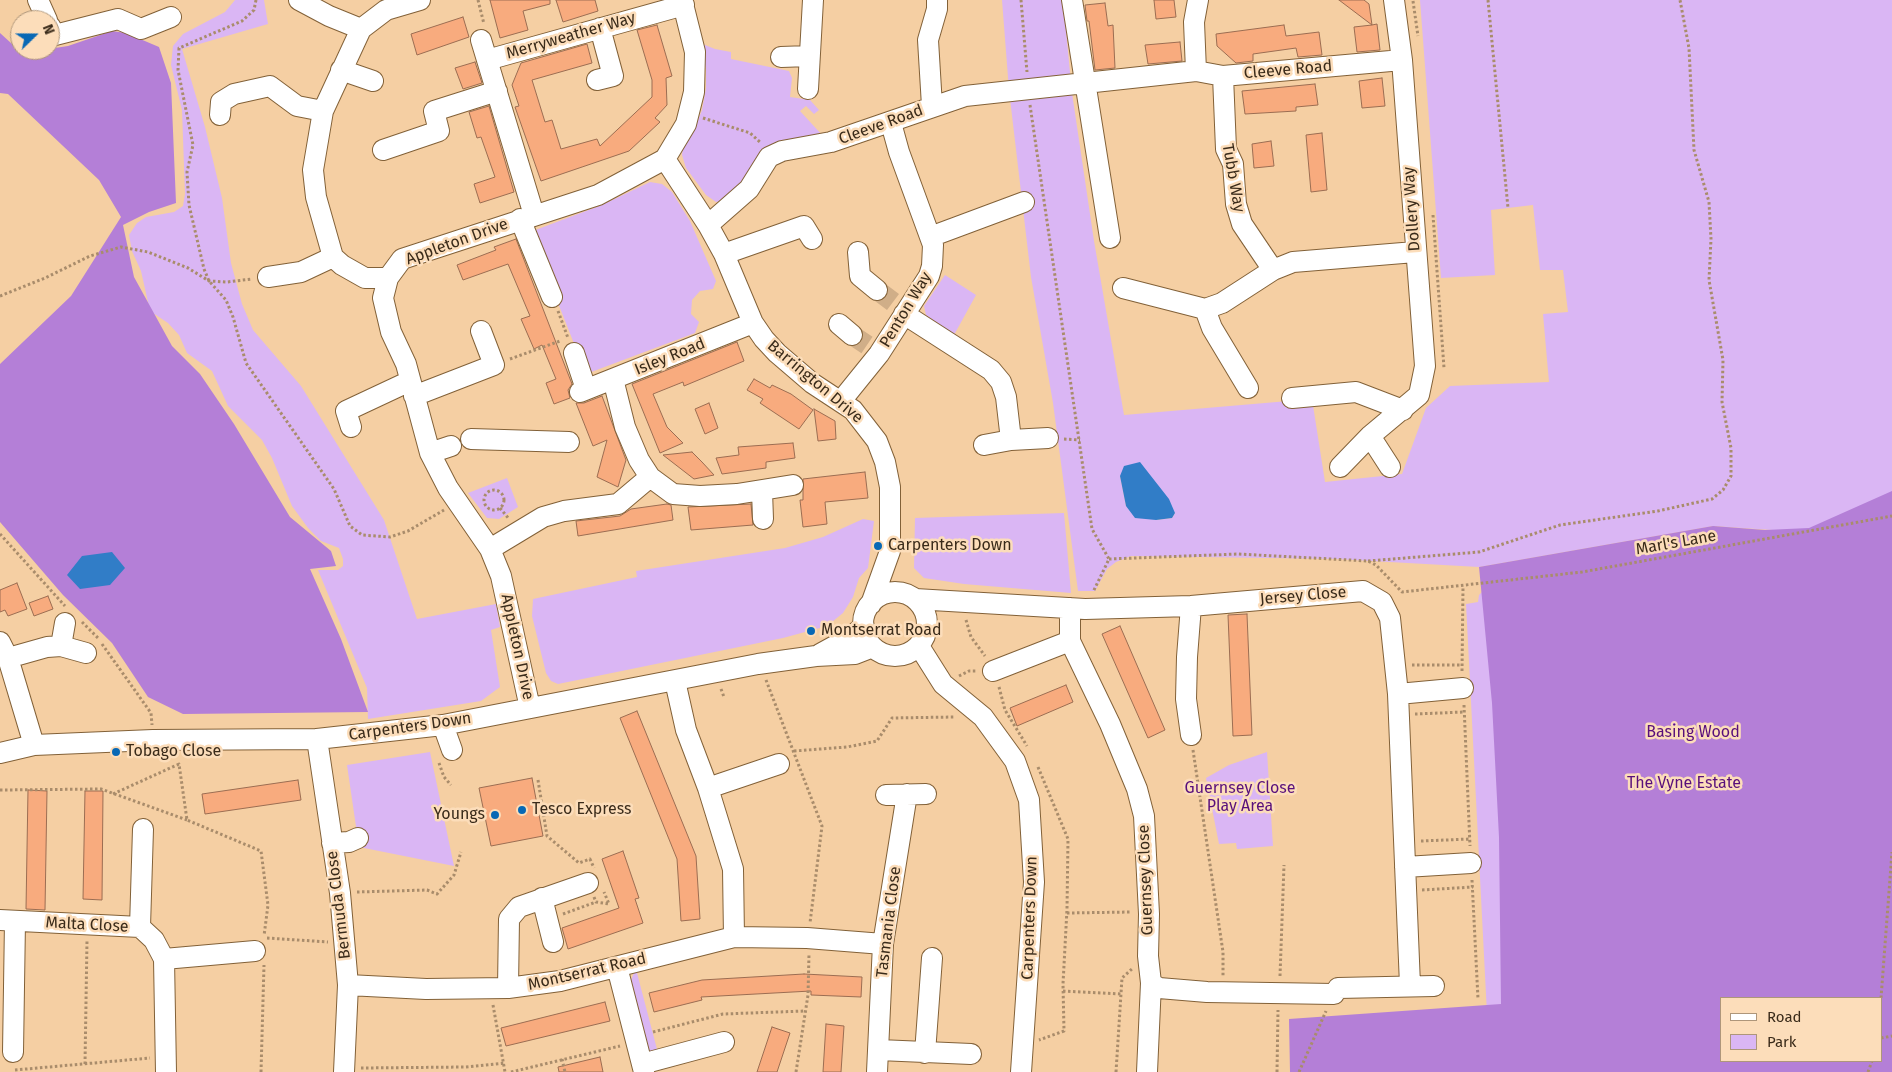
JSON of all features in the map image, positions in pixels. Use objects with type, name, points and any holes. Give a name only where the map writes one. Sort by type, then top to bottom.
[{"type":"street","points":[[299,0],[329,16],[362,29]]},
{"type":"street","points":[[388,278],[365,278],[334,257],[316,196],[313,170],[323,111],[362,29],[386,10],[420,0]]},
{"type":"street","points":[[808,89],[813,0]]},
{"type":"street","points":[[932,106],[928,40],[937,9],[937,0]]},
{"type":"street","points":[[1072,0],[1110,238]]},
{"type":"street","points":[[1196,70],[1194,22],[1198,0]]},
{"type":"street","name":"Dollery Way","points":[[1340,467],[1370,436],[1419,395],[1425,366],[1402,60],[1394,0]]},
{"type":"street","points":[[666,159],[686,124],[694,92],[694,52],[683,2]]},
{"type":"street","name":"Merryweather Way","points":[[488,60],[683,2]]},
{"type":"street","points":[[60,34],[118,19],[141,29],[171,17]]},
{"type":"street","points":[[597,80],[614,76],[600,28]]},
{"type":"street","name":"Merryweather Way","points":[[481,40],[488,60],[527,217]]},
{"type":"street","points":[[781,57],[809,56]]},
{"type":"street","name":"Cleeve Road","points":[[769,156],[782,151],[831,142],[892,123],[932,106],[965,96],[1084,81],[1196,70],[1223,76],[1402,60]]},
{"type":"street","points":[[341,70],[373,81]]},
{"type":"street","name":"Tubb Way","points":[[1223,76],[1226,148],[1233,164],[1236,204],[1242,224],[1274,270]]},
{"type":"street","points":[[220,115],[221,102],[234,94],[270,86],[297,106],[323,111]]},
{"type":"street","points":[[383,150],[439,131],[434,111],[496,91]]},
{"type":"street","name":"Penton Way","points":[[841,402],[859,339],[901,310],[929,276],[933,256],[930,237],[899,152],[892,123]]},
{"type":"street","points":[[708,225],[749,189],[769,156]]},
{"type":"street","name":"Appleton Drive","points":[[530,708],[501,576],[490,549],[457,500],[430,453],[406,364],[391,332],[382,298],[388,278],[402,259],[598,195],[666,159]]},
{"type":"street","name":"Barrington Drive","points":[[666,159],[724,254],[753,324],[777,353],[812,383],[841,402],[866,424],[877,441],[885,462],[892,515],[890,551],[871,604]]},
{"type":"street","points":[[930,237],[1024,202]]},
{"type":"street","points":[[527,217],[552,297]]},
{"type":"street","points":[[724,254],[804,226],[812,239]]},
{"type":"street","points":[[858,252],[860,276],[877,290]]},
{"type":"street","points":[[1123,288],[1205,308],[1222,304],[1274,270],[1294,262],[1415,252]]},
{"type":"street","points":[[268,277],[301,272],[334,257]]},
{"type":"street","points":[[1205,308],[1212,328],[1248,388]]},
{"type":"street","points":[[901,310],[991,370],[1000,382],[1006,397],[1012,440]]},
{"type":"street","name":"Isley Road","points":[[571,346],[583,391],[753,324]]},
{"type":"street","points":[[350,427],[346,411],[412,388],[494,365],[481,331]]},
{"type":"street","points":[[613,379],[625,428],[650,477],[674,494],[700,496],[762,491],[793,485]]},
{"type":"street","points":[[1292,398],[1356,392],[1402,410]]},
{"type":"street","points":[[1370,436],[1390,467]]},
{"type":"street","points":[[984,445],[1012,440],[1048,438]]},
{"type":"street","points":[[472,439],[569,442]]},
{"type":"street","points":[[430,453],[451,446]]},
{"type":"street","points":[[490,549],[543,518],[564,511],[618,504],[650,477]]},
{"type":"street","points":[[762,491],[763,519]]},
{"type":"street","points":[[886,565],[906,596],[922,607],[927,626],[925,636],[919,646],[910,653],[897,656],[886,655],[873,647],[867,638],[864,626],[865,615],[871,604],[880,596],[906,596]]},
{"type":"street","name":"Jersey Close","points":[[906,596],[957,603],[1077,608],[1191,606],[1363,591],[1382,602],[1390,618],[1398,694],[1410,985]]},
{"type":"street","points":[[927,626],[957,603]]},
{"type":"street","points":[[1191,606],[1186,691],[1191,734]]},
{"type":"street","name":"Guernsey Close","points":[[1077,608],[1070,641],[1110,724],[1138,789],[1142,807],[1146,846],[1149,905],[1148,956],[1151,983],[1147,1072]]},
{"type":"street","points":[[61,646],[65,622]]},
{"type":"street","points":[[816,656],[851,637],[864,626]]},
{"type":"street","points":[[988,673],[1070,641]]},
{"type":"street","points":[[34,745],[4,650],[61,646],[86,653]]},
{"type":"street","points":[[919,646],[941,681]]},
{"type":"street","name":"Carpenters Down","points":[[0,753],[34,745],[152,740],[317,740],[443,725],[758,664],[816,656],[855,654],[873,647]]},
{"type":"street","points":[[897,656],[941,681]]},
{"type":"street","points":[[675,681],[686,730],[708,788],[733,869],[734,938]]},
{"type":"street","name":"Carpenters Down","points":[[941,681],[983,717],[1015,761],[1029,800],[1034,882],[1021,1072]]},
{"type":"street","points":[[1398,694],[1463,688]]},
{"type":"street","points":[[443,725],[444,753]]},
{"type":"street","name":"Bermuda Close","points":[[317,740],[340,892],[348,985],[349,1070]]},
{"type":"street","points":[[708,788],[786,757]]},
{"type":"street","name":"Tasmania Close","points":[[877,1072],[883,944],[906,794]]},
{"type":"street","points":[[886,795],[926,794]]},
{"type":"street","points":[[140,927],[143,829]]},
{"type":"street","points":[[332,843],[348,842],[358,838]]},
{"type":"street","points":[[1405,867],[1471,863]]},
{"type":"street","points":[[500,994],[508,918],[519,907],[596,882]]},
{"type":"street","points":[[542,898],[553,942]]},
{"type":"street","points":[[7,921],[12,1059]]},
{"type":"street","name":"Malta Close","points":[[7,921],[140,927],[154,940],[164,959],[166,1072]]},
{"type":"street","name":"Montserrat Road","points":[[348,985],[500,994],[734,938],[807,938],[883,944]]},
{"type":"street","points":[[164,959],[262,948]]},
{"type":"street","points":[[925,1053],[932,958]]},
{"type":"street","points":[[617,967],[643,1068],[724,1042]]},
{"type":"street","points":[[1151,983],[1159,988],[1279,993],[1410,985],[1434,986]]},
{"type":"street","points":[[879,1050],[971,1054]]},
{"type":"path","points":[[209,281],[204,269],[190,205],[187,172],[193,146],[178,70],[179,48],[242,21],[254,10],[256,0]]},
{"type":"path","points":[[478,0],[486,32],[481,40]]},
{"type":"path","points":[[1021,0],[1028,88],[1092,529],[1109,559]]},
{"type":"path","points":[[1488,0],[1508,208]]},
{"type":"path","points":[[1109,559],[1238,554],[1368,561],[1479,552],[1560,525],[1658,511],[1712,499],[1723,490],[1731,476],[1731,448],[1722,402],[1723,360],[1709,280],[1711,239],[1709,202],[1694,150],[1689,48],[1680,0]]},
{"type":"path","points":[[688,113],[750,133],[766,149],[769,156]]},
{"type":"path","points":[[0,296],[90,256],[121,247],[148,252],[188,268],[209,281],[226,300],[233,317],[246,363],[334,489],[350,526],[362,535],[390,537],[420,525],[457,500]]},
{"type":"path","points":[[209,281],[227,282],[268,277]]},
{"type":"path","points":[[494,365],[571,346],[552,297]]},
{"type":"path","points":[[497,491],[502,495],[504,502],[500,508],[494,510],[486,506],[484,498],[488,492],[497,491]]},
{"type":"path","name":"Marl's Lane","points":[[1368,561],[1376,565],[1402,592],[1463,587],[1506,579],[1582,572],[1892,516]]},
{"type":"path","points":[[1077,608],[1109,559]]},
{"type":"path","points":[[1406,715],[1464,712],[1462,665],[1463,587]]},
{"type":"path","points":[[1404,665],[1462,665]]},
{"type":"path","points":[[941,681],[969,672],[988,673]]},
{"type":"path","points":[[766,679],[786,757],[822,826],[810,926]]},
{"type":"path","points":[[786,757],[846,748],[877,741],[892,718],[957,717]]},
{"type":"path","points":[[1191,734],[1222,952],[1223,992]]},
{"type":"path","points":[[444,753],[444,777],[451,784]]},
{"type":"path","points":[[113,794],[179,764],[187,820]]},
{"type":"path","points":[[538,780],[547,836],[579,863],[590,859],[596,882],[608,904],[596,902],[547,920]]},
{"type":"path","points":[[0,790],[101,789],[187,820],[261,851],[268,905],[262,948],[261,1072]]},
{"type":"path","points":[[1414,841],[1470,840]]},
{"type":"path","points":[[340,892],[427,890],[436,894],[454,875],[461,852]]},
{"type":"path","points":[[1881,997],[1892,852]]},
{"type":"path","points":[[1277,1072],[1284,865]]},
{"type":"path","points":[[596,882],[596,902]]},
{"type":"path","points":[[1414,890],[1472,887]]},
{"type":"path","points":[[1067,913],[1131,912]]},
{"type":"path","points":[[84,1064],[87,924]]},
{"type":"path","points":[[262,948],[344,943]]},
{"type":"path","points":[[796,1072],[805,1011],[810,950]]},
{"type":"path","points":[[1116,1072],[1122,978],[1148,956]]},
{"type":"path","points":[[1063,991],[1121,994]]},
{"type":"path","points":[[1299,1072],[1336,991]]},
{"type":"path","points":[[500,994],[505,1072]]},
{"type":"path","points":[[653,1032],[723,1014],[805,1011]]},
{"type":"path","points":[[511,1072],[626,1044]]},
{"type":"path","points":[[12,1059],[16,1071],[137,1059]]},
{"type":"path","points":[[562,1059],[565,1072]]},
{"type":"path","points":[[349,1070],[465,1067],[505,1063]]},
{"type":"path","points":[[408,1067],[408,1072]]},
{"type":"path","points":[[465,1067],[465,1072]]},
{"type":"green space","points":[[235,0],[264,0],[268,24],[182,49],[205,127],[222,198],[231,263],[242,304],[253,330],[301,386],[384,520],[417,619],[496,604],[500,627],[491,630],[500,687],[481,701],[368,719],[367,688],[318,570],[338,570],[343,566],[343,559],[339,548],[321,541],[308,528],[292,506],[272,458],[262,440],[228,406],[212,371],[187,353],[179,335],[168,323],[150,311],[141,271],[132,251],[129,235],[137,223],[146,217],[174,212],[183,206],[185,194],[182,110],[171,65],[173,46],[183,34],[225,12]]},
{"type":"green space","name":"The Vyne Estate","points":[[1002,0],[1063,0],[1072,93],[1094,241],[1124,415],[1312,399],[1325,482],[1402,474],[1426,408],[1450,386],[1549,382],[1543,314],[1568,312],[1563,270],[1540,270],[1533,205],[1491,210],[1495,275],[1441,278],[1420,0],[1892,0],[1892,1072],[1303,1072],[1487,1014],[1466,604],[1478,602],[1479,595],[1485,589],[1772,530],[1713,526],[1479,567],[1336,559],[1131,556],[1116,562],[1107,569],[1095,591],[1078,591],[1053,403],[1031,277],[1009,90]],"holes":[[[1120,476],[1175,513],[1172,518],[1156,520],[1126,506]]]},
{"type":"green space","points":[[112,31],[126,33],[159,47],[171,83],[176,203],[149,212],[123,225],[134,277],[172,346],[200,374],[234,424],[290,517],[331,551],[336,566],[310,569],[341,639],[368,712],[183,714],[148,697],[112,643],[63,595],[0,522],[0,364],[71,296],[121,217],[99,180],[8,94],[0,93],[0,33],[10,42],[10,60],[60,60],[60,47]]},
{"type":"green space","points":[[700,43],[715,49],[731,52],[731,59],[789,71],[792,78],[790,97],[810,100],[819,110],[814,114],[806,106],[800,111],[823,136],[762,151],[740,185],[721,201],[716,202],[706,195],[686,168],[682,155],[683,148],[695,128],[702,110],[706,88],[706,69]]},
{"type":"green space","points":[[650,182],[662,184],[672,192],[690,221],[716,281],[713,289],[700,291],[692,300],[691,314],[699,322],[695,333],[586,374],[530,232],[602,205]]},
{"type":"green space","points":[[945,275],[976,295],[954,335],[926,315],[924,306]]},
{"type":"green space","points":[[507,478],[518,507],[499,519],[487,518],[468,493]]},
{"type":"green space","name":"Basing Wood","points":[[1892,491],[1892,1072],[1290,1072],[1289,1019],[1501,1004],[1499,837],[1492,703],[1479,567],[1713,526],[1765,530],[1809,528]]},
{"type":"green space","points":[[1064,513],[1071,593],[964,584],[924,578],[914,568],[915,518]]},
{"type":"green space","points":[[863,519],[874,521],[868,568],[859,578],[853,597],[843,613],[827,626],[783,638],[558,684],[551,681],[546,673],[532,616],[533,599],[637,577],[636,571],[785,548],[823,537]]},
{"type":"green space","points":[[430,752],[454,866],[359,847],[347,765]]},
{"type":"green space","name":"Guernsey Close Play Area","points":[[1267,752],[1273,846],[1237,849],[1236,843],[1219,844],[1206,778],[1229,765]]},
{"type":"green space","points":[[634,973],[637,973],[658,1053],[650,1052],[645,1047],[632,989],[631,980]]},
{"type":"water","points":[[1140,462],[1169,499],[1175,513],[1172,518],[1156,520],[1135,518],[1126,506],[1120,476],[1124,466]]},
{"type":"water","points":[[112,552],[125,568],[110,585],[80,589],[67,575],[82,556]]},
{"type":"building","points":[[490,0],[550,0],[550,4],[523,11],[528,30],[500,38]]},
{"type":"building","points":[[556,0],[595,0],[598,11],[563,22]]},
{"type":"building","points":[[1154,0],[1174,0],[1176,17],[1156,19]]},
{"type":"building","points":[[1339,0],[1364,0],[1369,4],[1372,25]]},
{"type":"building","points":[[1105,3],[1108,26],[1113,25],[1115,68],[1095,70],[1089,21],[1087,21],[1085,5]]},
{"type":"building","points":[[463,17],[469,37],[417,55],[411,34]]},
{"type":"building","points":[[1377,24],[1380,50],[1357,52],[1354,27]]},
{"type":"building","points":[[657,25],[672,76],[666,78],[667,105],[655,118],[660,122],[629,151],[541,181],[515,107],[519,106],[512,85],[521,63],[587,44],[592,63],[532,80],[545,122],[552,120],[561,149],[597,139],[600,146],[652,97],[652,80],[637,30]]},
{"type":"building","points":[[1284,25],[1286,36],[1319,32],[1322,55],[1298,57],[1296,48],[1253,54],[1253,61],[1236,63],[1217,46],[1216,34]]},
{"type":"building","points":[[1180,42],[1182,61],[1148,64],[1145,45]]},
{"type":"building","points":[[475,62],[482,83],[463,89],[455,68]]},
{"type":"building","points":[[1382,78],[1385,106],[1362,108],[1359,81]]},
{"type":"building","points":[[1315,84],[1318,105],[1296,107],[1296,111],[1245,114],[1242,91]]},
{"type":"building","points":[[489,106],[514,192],[480,203],[474,184],[495,177],[481,137],[477,138],[469,112]]},
{"type":"building","points":[[1322,133],[1327,190],[1311,192],[1306,135]]},
{"type":"building","points":[[1271,141],[1274,166],[1254,168],[1252,144]]},
{"type":"building","points":[[516,239],[572,384],[568,390],[570,398],[554,404],[546,383],[556,379],[542,345],[534,349],[521,319],[530,316],[508,264],[463,280],[457,265],[496,250],[494,247]]},
{"type":"building","points":[[737,342],[744,361],[684,386],[683,382],[653,394],[667,427],[683,443],[660,453],[632,384]]},
{"type":"building","points":[[754,379],[770,388],[772,385],[791,394],[813,410],[799,429],[760,403],[763,399],[747,390]]},
{"type":"building","points":[[602,396],[626,460],[618,487],[597,477],[607,440],[593,446],[576,403],[584,403]]},
{"type":"building","points":[[709,403],[718,428],[705,434],[695,409]]},
{"type":"building","points":[[814,409],[835,421],[836,439],[818,441]]},
{"type":"building","points":[[793,443],[795,458],[766,462],[766,468],[722,474],[716,458],[739,455],[738,447]]},
{"type":"building","points":[[692,452],[714,475],[694,479],[663,455]]},
{"type":"building","points":[[865,472],[868,498],[825,502],[827,524],[803,527],[800,500],[803,500],[803,479]]},
{"type":"building","points":[[751,504],[753,525],[691,530],[688,507]]},
{"type":"building","points":[[671,505],[673,520],[578,536],[576,521],[620,516],[631,509]]},
{"type":"building","points":[[17,583],[27,609],[8,616],[5,610],[0,612],[0,590]]},
{"type":"building","points":[[48,596],[53,609],[34,616],[29,603]]},
{"type":"building","points":[[1247,614],[1252,735],[1233,736],[1228,615]]},
{"type":"building","points":[[1120,626],[1165,730],[1148,738],[1102,634]]},
{"type":"building","points":[[1066,685],[1073,702],[1017,726],[1010,708]]},
{"type":"building","points":[[637,711],[696,856],[700,919],[681,921],[677,859],[620,718]]},
{"type":"building","points":[[532,778],[543,836],[491,846],[479,788]]},
{"type":"building","points":[[298,780],[301,800],[205,814],[202,794]]},
{"type":"building","points":[[28,790],[47,791],[45,910],[26,909]]},
{"type":"building","points":[[85,791],[103,791],[102,900],[83,899]]},
{"type":"building","points":[[623,851],[639,898],[635,899],[643,923],[568,949],[562,928],[619,908],[602,859]]},
{"type":"building","points":[[804,974],[862,977],[861,997],[811,995],[811,991],[701,997],[702,1000],[654,1012],[649,993],[702,980]]},
{"type":"building","points":[[605,1002],[610,1021],[506,1046],[501,1028]]},
{"type":"building","points":[[826,1024],[844,1026],[841,1072],[823,1072]]},
{"type":"building","points":[[772,1027],[790,1033],[777,1072],[757,1072]]},
{"type":"building","points":[[600,1057],[603,1072],[559,1072],[558,1067]]},
{"type":"tunnel","points":[[877,290],[893,302]]},
{"type":"tunnel","points":[[852,335],[867,345]]},
{"type":"place","name":"Carpenters Down","points":[[878,546]]},
{"type":"place","name":"Montserrat Road","points":[[811,631]]},
{"type":"place","name":"Tobago Close","points":[[116,752]]},
{"type":"place","name":"Tesco Express","points":[[522,810]]},
{"type":"place","name":"Youngs","points":[[495,815]]}]
